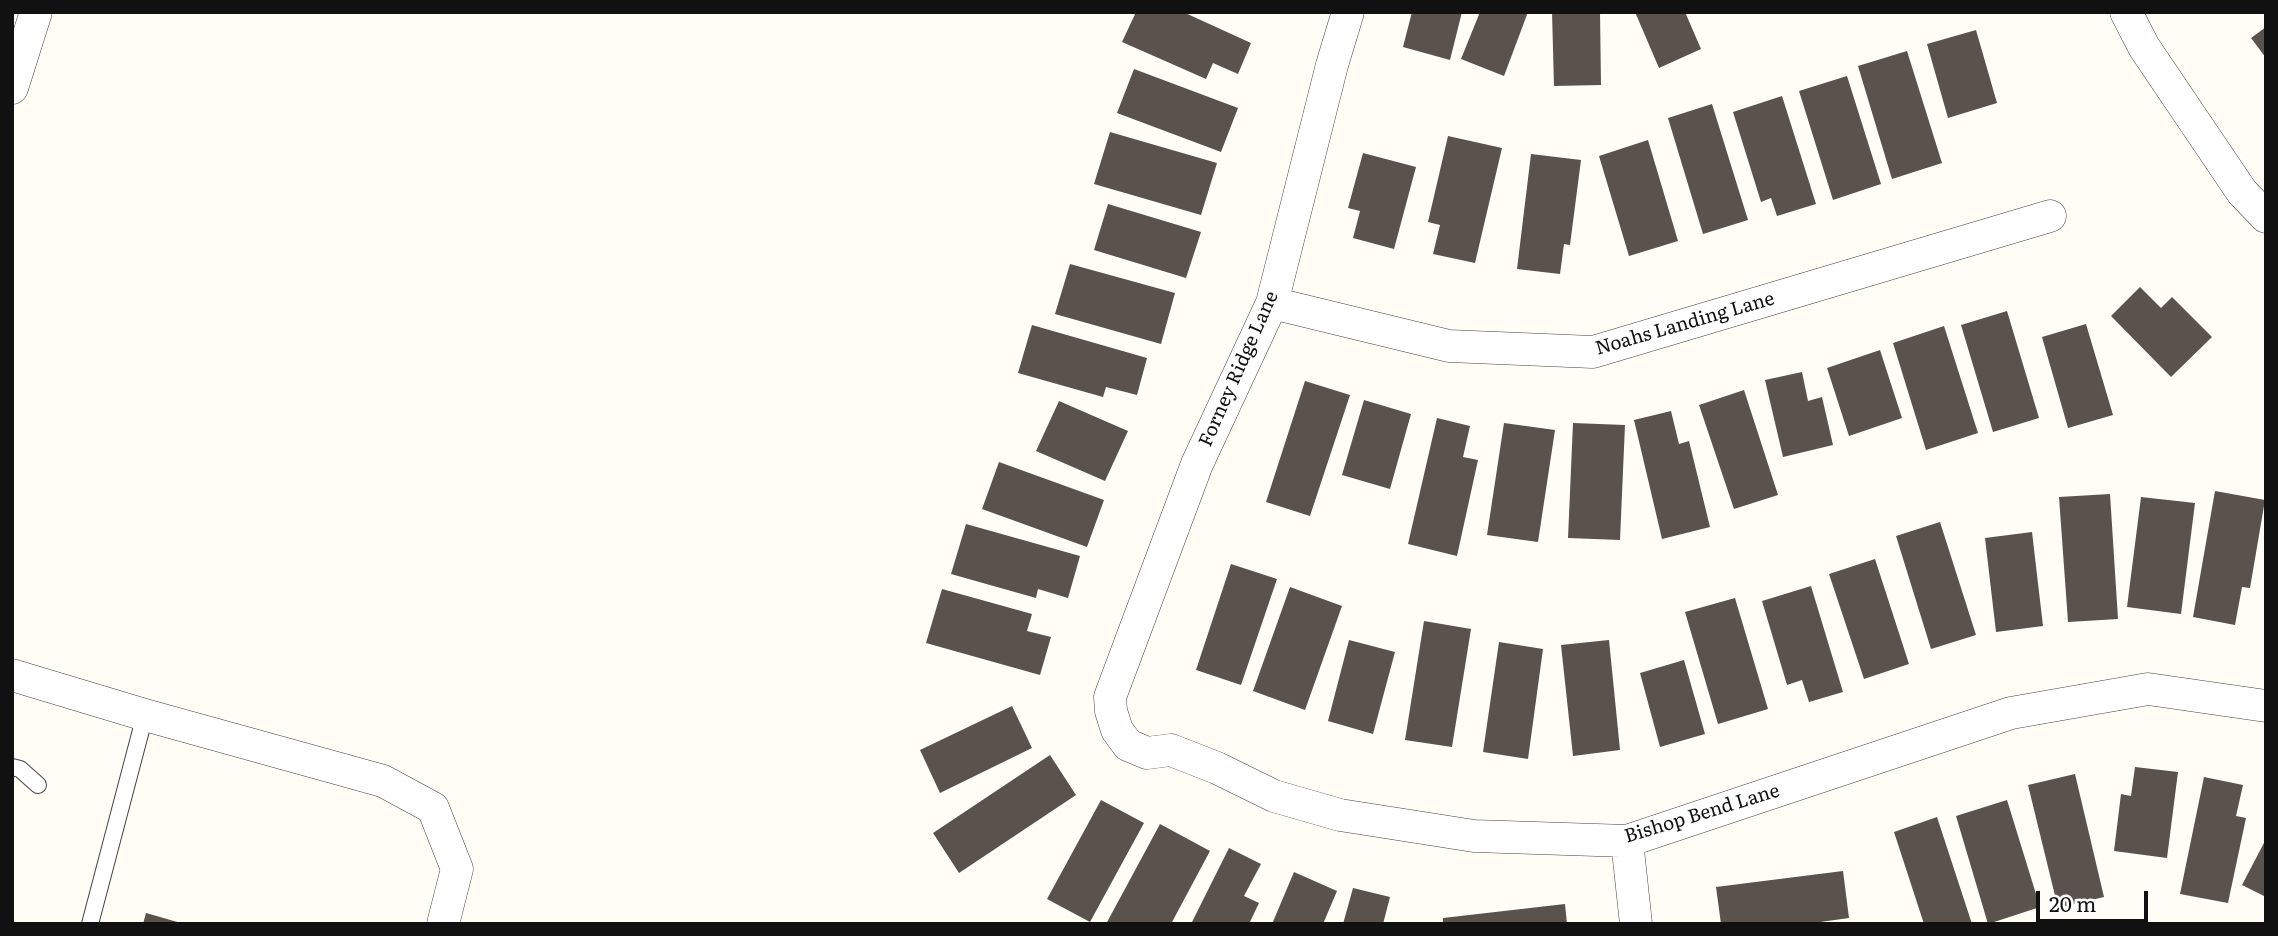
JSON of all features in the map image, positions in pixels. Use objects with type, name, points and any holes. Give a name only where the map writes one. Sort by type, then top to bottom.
[{"type":"street","points":[[12,88],[36,12]]},
{"type":"street","name":"Forney Ridge Lane","points":[[1134,638],[1197,464],[1272,303],[1348,12]]},
{"type":"street","points":[[2126,12],[2144,47],[2242,192],[2266,217]]},
{"type":"street","name":"Noahs Landing Lane","points":[[1272,303],[1449,346],[1593,352],[2050,216]]},
{"type":"street","name":"Bishop Bend Lane","points":[[1134,638],[1110,697],[1111,712],[1117,730],[1128,745],[1147,753],[1171,750],[1217,768],[1274,796],[1340,815],[1474,836],[1627,841],[2011,713],[2148,689],[2266,706]]},
{"type":"street","points":[[12,675],[383,781],[433,808],[457,869],[443,924]]},
{"type":"street","points":[[1627,841],[1636,924]]},
{"type":"lane","points":[[90,924],[145,715]]},
{"type":"lane","points":[[12,767],[20,769],[38,785]]},
{"type":"building","points":[[1136,12],[1183,12],[1251,43],[1238,74],[1213,63],[1206,79],[1122,42]]},
{"type":"building","points":[[1412,12],[1462,12],[1450,60],[1403,47]]},
{"type":"building","points":[[1480,12],[1528,12],[1504,76],[1461,59]]},
{"type":"building","points":[[1552,12],[1600,12],[1601,85],[1554,86]]},
{"type":"building","points":[[1635,12],[1685,12],[1701,49],[1659,68]]},
{"type":"building","points":[[2266,27],[2266,58],[2251,38]]},
{"type":"building","points":[[1976,30],[1997,103],[1948,118],[1927,44]]},
{"type":"building","points":[[1907,51],[1942,163],[1892,179],[1858,66]]},
{"type":"building","points":[[1134,69],[1238,108],[1221,152],[1117,113]]},
{"type":"building","points":[[1847,76],[1881,184],[1833,200],[1799,91]]},
{"type":"building","points":[[1782,96],[1816,204],[1777,216],[1771,198],[1761,202],[1733,112]]},
{"type":"building","points":[[1712,104],[1748,220],[1703,234],[1668,118]]},
{"type":"building","points":[[1110,132],[1217,163],[1201,215],[1094,184]]},
{"type":"building","points":[[1448,136],[1502,148],[1475,263],[1433,254],[1440,225],[1428,222]]},
{"type":"building","points":[[1648,140],[1678,241],[1629,256],[1599,156]]},
{"type":"building","points":[[1363,153],[1416,167],[1394,249],[1353,238],[1360,211],[1348,208]]},
{"type":"building","points":[[1531,154],[1581,160],[1570,245],[1564,244],[1560,274],[1517,269]]},
{"type":"building","points":[[1108,204],[1201,232],[1186,278],[1094,250]]},
{"type":"building","points":[[1070,264],[1175,293],[1161,344],[1055,314]]},
{"type":"building","points":[[2140,287],[2161,308],[2172,297],[2212,337],[2171,377],[2111,316]]},
{"type":"building","points":[[2007,311],[2039,418],[1993,432],[1961,325]]},
{"type":"building","points":[[2086,324],[2113,415],[2068,428],[2042,337]]},
{"type":"building","points":[[1032,325],[1147,358],[1137,395],[1106,387],[1103,397],[1018,373]]},
{"type":"building","points":[[1944,326],[1978,433],[1926,450],[1893,343]]},
{"type":"building","points":[[1880,350],[1902,418],[1849,436],[1827,368]]},
{"type":"building","points":[[1802,372],[1808,401],[1822,397],[1833,445],[1783,457],[1765,380]]},
{"type":"building","points":[[1305,381],[1350,395],[1310,516],[1266,502]]},
{"type":"building","points":[[1744,390],[1778,495],[1734,509],[1699,405]]},
{"type":"building","points":[[1364,400],[1411,414],[1390,489],[1342,475]]},
{"type":"building","points":[[1059,401],[1128,431],[1105,481],[1036,451]]},
{"type":"building","points":[[1671,411],[1679,444],[1689,441],[1710,527],[1662,539],[1634,420]]},
{"type":"building","points":[[1437,418],[1470,426],[1463,457],[1478,460],[1457,556],[1408,544]]},
{"type":"building","points":[[1504,423],[1555,430],[1538,542],[1487,535]]},
{"type":"building","points":[[1573,423],[1625,425],[1620,540],[1568,538]]},
{"type":"building","points":[[999,462],[1104,500],[1087,547],[982,509]]},
{"type":"building","points":[[2215,491],[2265,500],[2250,588],[2242,587],[2235,625],[2193,617]]},
{"type":"building","points":[[2110,494],[2118,619],[2068,622],[2059,497]]},
{"type":"building","points":[[2141,497],[2195,503],[2181,614],[2127,607]]},
{"type":"building","points":[[1940,522],[1976,635],[1931,649],[1896,536]]},
{"type":"building","points":[[966,524],[1080,556],[1068,598],[1038,589],[1036,598],[951,574]]},
{"type":"building","points":[[2032,532],[2043,626],[1996,632],[1985,538]]},
{"type":"building","points":[[1875,559],[1909,664],[1864,679],[1829,574]]},
{"type":"building","points":[[1231,564],[1277,579],[1241,685],[1196,670]]},
{"type":"building","points":[[1811,586],[1843,692],[1809,702],[1802,680],[1787,685],[1762,601]]},
{"type":"building","points":[[1290,587],[1342,606],[1305,710],[1253,691]]},
{"type":"building","points":[[942,589],[1032,614],[1027,631],[1051,637],[1040,675],[926,643]]},
{"type":"building","points":[[1735,598],[1768,709],[1718,724],[1685,612]]},
{"type":"building","points":[[1424,621],[1471,629],[1452,747],[1405,740]]},
{"type":"building","points":[[1349,640],[1395,652],[1373,734],[1328,721]]},
{"type":"building","points":[[1609,640],[1620,750],[1573,756],[1561,645]]},
{"type":"building","points":[[1499,642],[1543,649],[1528,759],[1483,752]]},
{"type":"building","points":[[1684,660],[1705,734],[1660,747],[1640,673]]},
{"type":"building","points":[[1012,706],[1032,748],[940,793],[920,750]]},
{"type":"building","points":[[1050,755],[1076,795],[959,873],[933,833]]},
{"type":"building","points":[[2135,767],[2178,772],[2167,858],[2114,851],[2121,794],[2131,796]]},
{"type":"building","points":[[2075,774],[2104,897],[2058,908],[2028,785]]},
{"type":"building","points":[[2204,777],[2243,785],[2236,816],[2246,818],[2228,903],[2180,894]]},
{"type":"building","points":[[1101,800],[1144,823],[1090,922],[1047,899]]},
{"type":"building","points":[[2007,800],[2040,907],[1988,924],[1956,816]]},
{"type":"building","points":[[1937,817],[1972,924],[1924,924],[1894,832]]},
{"type":"building","points":[[1160,824],[1210,851],[1171,924],[1106,924]]},
{"type":"building","points":[[2266,839],[2266,897],[2242,885]]},
{"type":"building","points":[[1229,848],[1261,864],[1244,896],[1259,903],[1249,924],[1191,924]]},
{"type":"building","points":[[1843,871],[1849,918],[1806,924],[1721,924],[1716,887]]},
{"type":"building","points":[[1294,872],[1337,891],[1323,924],[1272,924]]},
{"type":"building","points":[[1353,888],[1390,897],[1383,924],[1343,924]]},
{"type":"building","points":[[1565,904],[1567,924],[1443,924],[1443,918]]},
{"type":"building","points":[[146,913],[181,923],[181,924],[143,924]]}]
